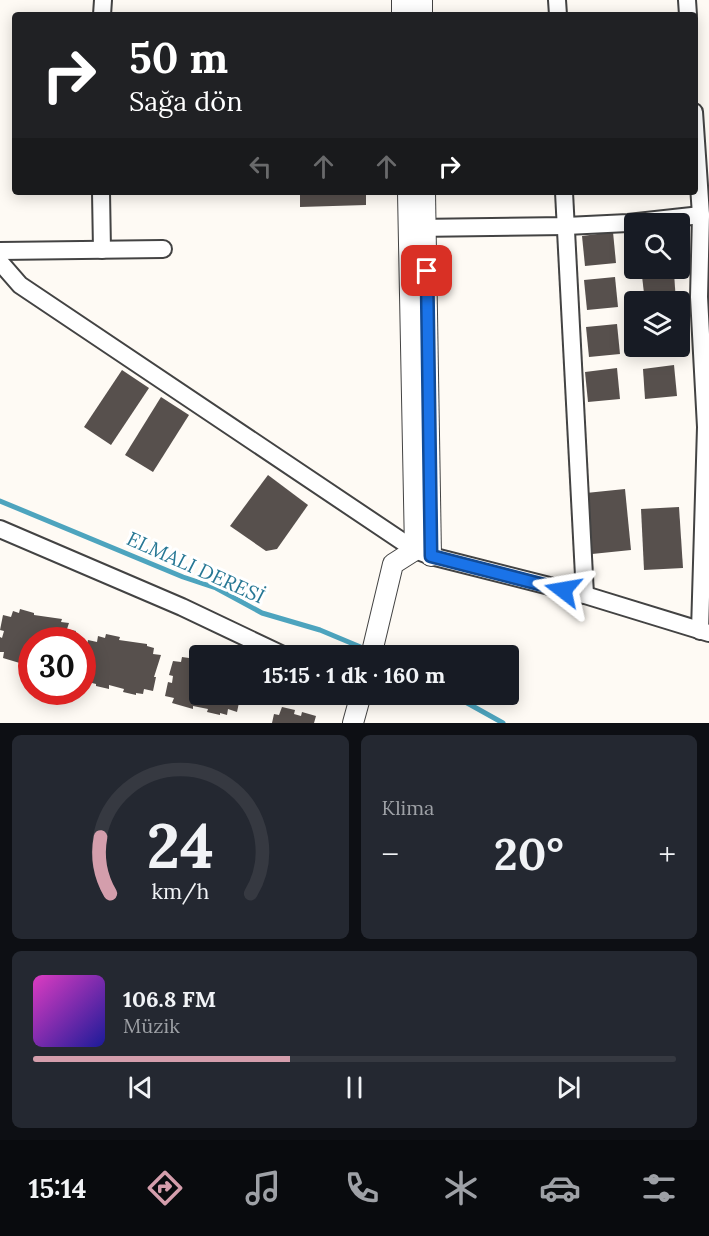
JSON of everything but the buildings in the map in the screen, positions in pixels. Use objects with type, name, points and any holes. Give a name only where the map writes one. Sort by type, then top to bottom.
[{"type":"street","points":[[0,262],[20,285],[423,553],[585,595],[705,632],[707,427],[698,170]]},
{"type":"street","points":[[101,195],[102,250]]},
{"type":"street","points":[[409,195],[417,228],[423,553]]},
{"type":"street","points":[[417,228],[424,195]]},
{"type":"street","points":[[564,195],[585,595]]},
{"type":"street","points":[[417,228],[628,224],[701,214]]},
{"type":"street","points":[[0,251],[163,249]]},
{"type":"street","points":[[0,530],[182,607],[262,645]]},
{"type":"street","points":[[374,645],[393,564],[423,553]]},
{"type":"street","points":[[353,723],[358,705]]},
{"type":"waterway","name":"ELMALI DERESİ","points":[[0,501],[183,577],[216,588],[262,613],[320,630],[356,645]]},
{"type":"waterway","name":"ELMALI DERESİ","points":[[471,705],[503,723]]},
{"type":"route","points":[[427,271],[431,556],[563,590]]}]
